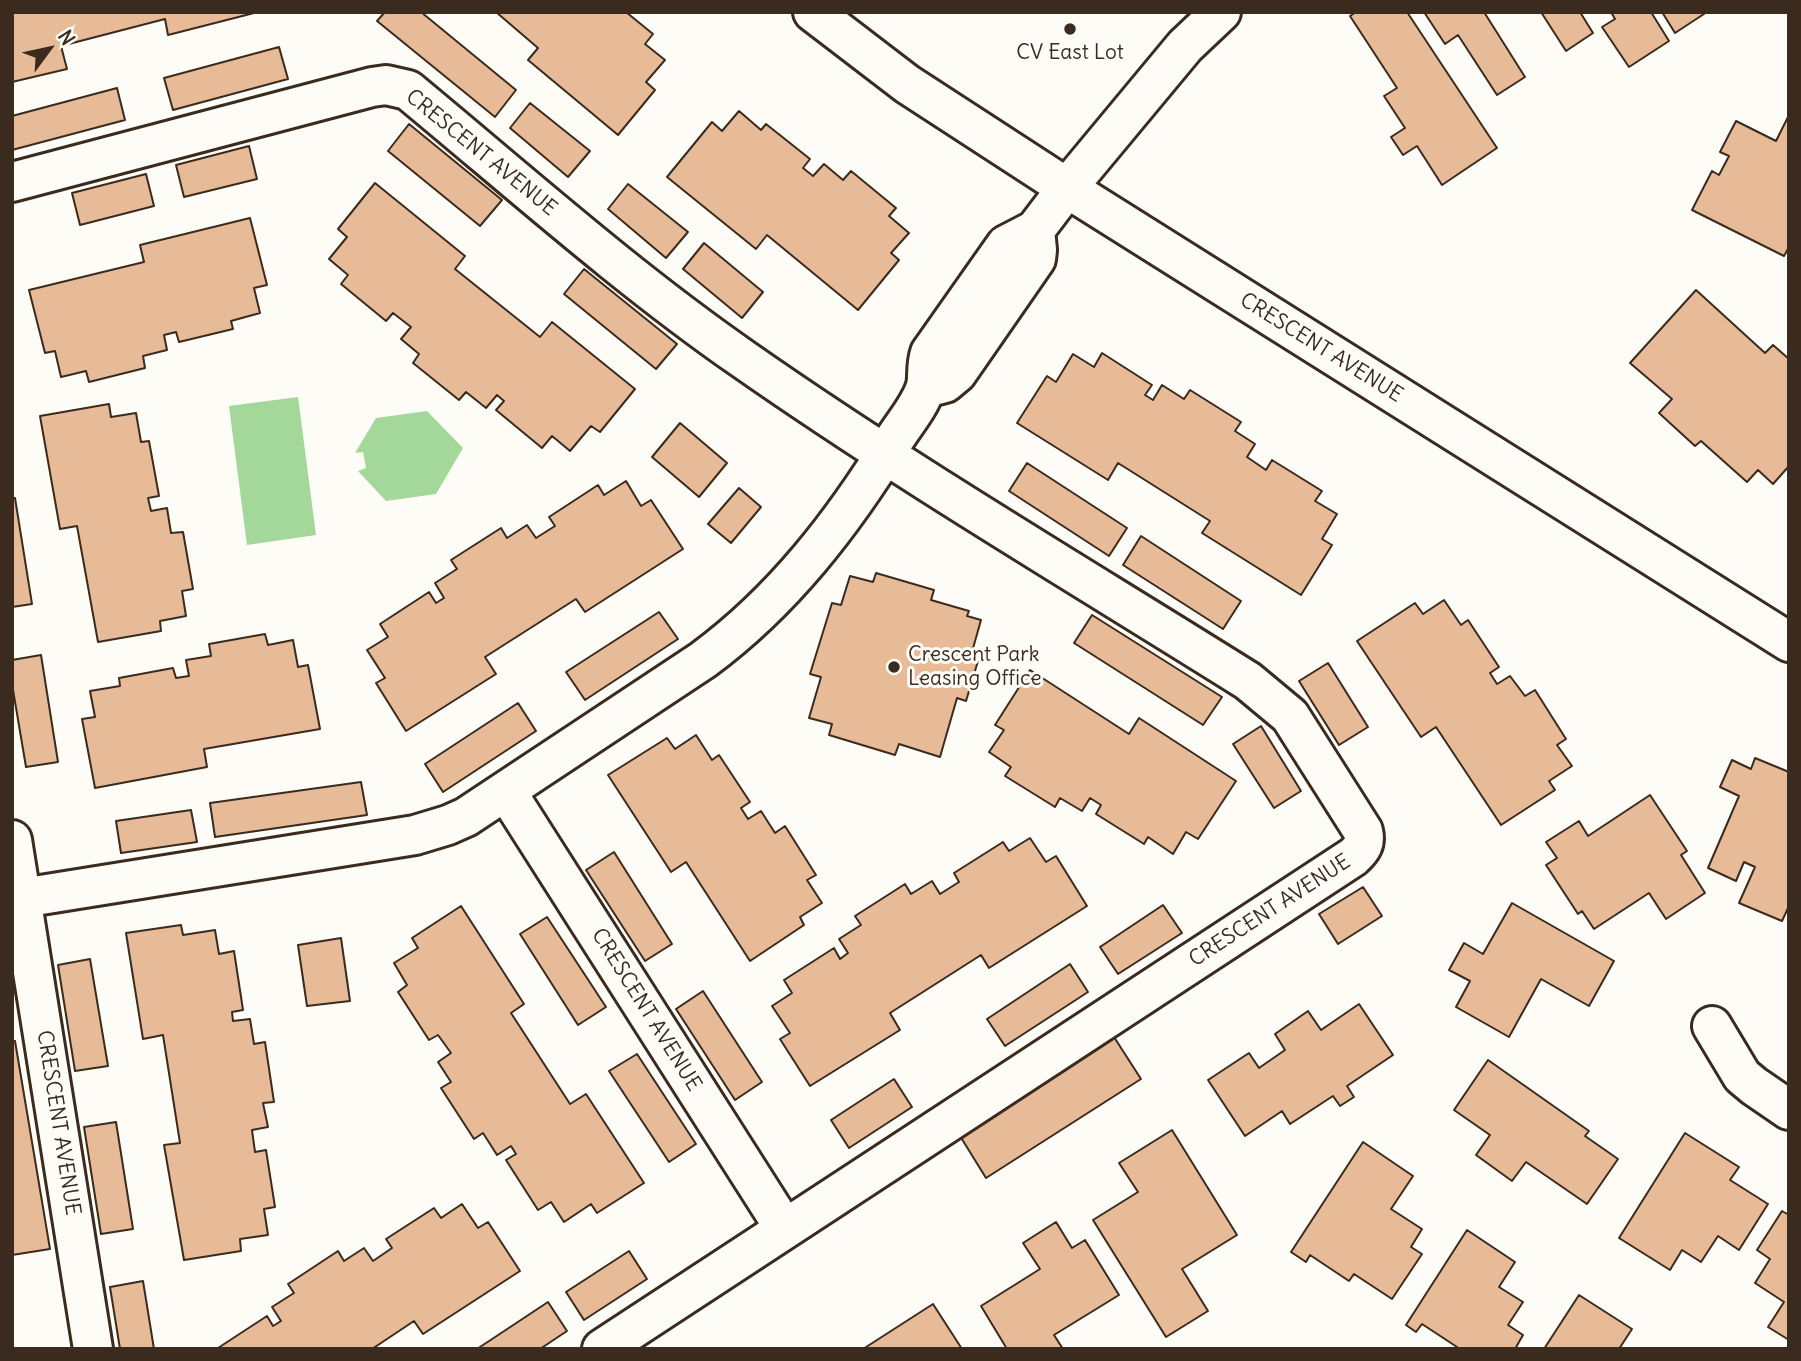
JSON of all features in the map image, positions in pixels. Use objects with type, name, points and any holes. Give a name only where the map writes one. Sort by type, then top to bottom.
[{"type":"street","name":"CRESCENT AVENUE","points":[[813,12],[907,84],[1066,188],[1789,642]]},
{"type":"street","points":[[22,898],[415,835],[448,825],[506,791],[731,639],[797,575],[834,530],[926,388],[925,366],[930,353],[1006,245],[1035,230],[1066,188],[1185,46],[1221,12]]},
{"type":"street","name":"CRESCENT AVENUE","points":[[12,182],[372,87],[386,85],[408,90],[629,274],[743,360],[1271,698],[1290,716],[1363,831],[1363,846],[1353,857],[602,1349]]},
{"type":"street","name":"CRESCENT AVENUE","points":[[506,791],[785,1229]]},
{"type":"street","name":"CRESCENT AVENUE","points":[[12,840],[93,1349]]},
{"type":"street","points":[[1712,1026],[1742,1076],[1789,1110]]},
{"type":"green space","points":[[298,397],[316,535],[247,545],[229,406]]},
{"type":"green space","points":[[427,411],[463,448],[436,494],[386,501],[358,471],[366,468],[363,452],[355,453],[376,418]]},
{"type":"building","points":[[12,12],[258,12],[168,35],[165,19],[61,46],[67,69],[12,82]]},
{"type":"building","points":[[385,12],[421,12],[516,90],[495,117],[377,21]]},
{"type":"building","points":[[496,12],[626,12],[653,34],[645,44],[665,60],[646,82],[655,90],[618,135],[528,60],[538,48]]},
{"type":"building","points":[[1356,12],[1407,12],[1497,148],[1442,185],[1417,146],[1403,155],[1391,137],[1405,128],[1384,96],[1397,88],[1350,16]]},
{"type":"building","points":[[1424,12],[1484,12],[1525,77],[1497,95],[1458,35],[1445,44]]},
{"type":"building","points":[[1541,12],[1580,12],[1593,33],[1566,51]]},
{"type":"building","points":[[1611,12],[1651,12],[1669,41],[1629,67],[1602,27],[1615,19]]},
{"type":"building","points":[[1662,12],[1707,12],[1675,33]]},
{"type":"building","points":[[279,47],[288,79],[173,110],[164,78]]},
{"type":"building","points":[[117,88],[125,120],[12,150],[12,116]]},
{"type":"building","points":[[530,103],[590,151],[568,177],[510,128]]},
{"type":"building","points":[[739,111],[761,130],[766,124],[810,159],[803,168],[813,176],[824,164],[843,180],[851,171],[896,208],[889,216],[909,233],[891,253],[899,260],[858,310],[767,235],[756,249],[667,177],[712,122],[722,131]]},
{"type":"building","points":[[1789,115],[1789,247],[1784,256],[1692,210],[1712,171],[1719,175],[1729,156],[1720,152],[1736,121],[1776,141]]},
{"type":"building","points":[[409,124],[502,200],[480,226],[388,151]]},
{"type":"building","points":[[249,146],[257,179],[184,197],[176,165]]},
{"type":"building","points":[[146,174],[154,206],[80,225],[72,193]]},
{"type":"building","points":[[375,183],[465,256],[455,269],[540,337],[552,322],[635,389],[600,432],[591,426],[570,451],[552,436],[542,448],[496,410],[504,401],[497,395],[486,408],[466,392],[459,400],[413,363],[419,354],[401,339],[411,327],[393,313],[386,321],[341,284],[348,275],[329,259],[347,237],[338,229]]},
{"type":"building","points":[[628,184],[688,232],[666,258],[608,209]]},
{"type":"building","points":[[250,218],[267,285],[254,288],[260,313],[231,321],[233,329],[179,342],[176,332],[164,335],[167,350],[143,356],[145,368],[89,382],[86,371],[61,377],[55,351],[45,353],[29,290],[144,262],[140,245]]},
{"type":"building","points":[[704,243],[763,292],[742,318],[683,269]]},
{"type":"building","points":[[584,269],[677,344],[656,369],[564,294]]},
{"type":"building","points":[[1696,290],[1765,353],[1773,345],[1789,359],[1789,466],[1773,484],[1758,470],[1747,482],[1701,441],[1695,446],[1659,413],[1672,399],[1630,363]]},
{"type":"building","points":[[1102,353],[1152,385],[1145,395],[1153,400],[1162,385],[1184,399],[1190,390],[1241,422],[1235,431],[1255,444],[1247,457],[1266,470],[1272,460],[1322,491],[1315,501],[1337,514],[1322,539],[1332,545],[1301,595],[1202,533],[1210,521],[1118,463],[1108,480],[1017,423],[1047,376],[1056,382],[1073,354],[1094,367]]},
{"type":"building","points":[[109,404],[111,417],[136,413],[141,442],[149,441],[159,496],[148,498],[151,511],[167,508],[171,533],[183,532],[193,589],[182,591],[186,616],[160,621],[161,631],[98,642],[77,526],[60,529],[40,416]]},
{"type":"building","points":[[680,423],[727,463],[699,497],[652,457]]},
{"type":"building","points":[[1027,463],[1127,528],[1109,556],[1009,491]]},
{"type":"building","points":[[626,481],[641,506],[651,500],[683,549],[585,612],[576,599],[485,657],[496,674],[406,731],[376,683],[385,678],[367,650],[388,637],[380,624],[429,592],[436,603],[444,598],[435,583],[457,569],[451,560],[501,528],[507,538],[527,525],[536,538],[555,526],[549,517],[598,485],[604,495]]},
{"type":"building","points":[[739,488],[761,507],[731,543],[708,524]]},
{"type":"building","points":[[12,498],[15,498],[32,604],[12,607]]},
{"type":"building","points":[[1141,536],[1241,601],[1223,629],[1123,565]]},
{"type":"building","name":"Crescent Park Leasing Office","points":[[876,573],[934,590],[931,600],[969,611],[967,616],[981,620],[970,659],[978,661],[966,701],[957,698],[940,757],[899,744],[895,755],[829,735],[832,724],[809,718],[821,677],[810,674],[832,603],[841,605],[850,576],[873,582]]},
{"type":"building","points":[[1444,600],[1461,625],[1468,620],[1499,667],[1490,673],[1497,684],[1510,676],[1525,696],[1535,690],[1566,739],[1557,745],[1572,766],[1549,781],[1555,790],[1501,825],[1436,727],[1421,737],[1357,641],[1415,603],[1423,614]]},
{"type":"building","points":[[659,612],[678,639],[585,700],[566,672]]},
{"type":"building","points":[[1092,615],[1222,697],[1203,725],[1074,643]]},
{"type":"building","points":[[265,634],[268,645],[293,640],[298,667],[308,665],[320,729],[204,749],[207,767],[95,788],[82,719],[95,717],[90,691],[120,686],[119,678],[173,668],[176,678],[189,676],[186,660],[211,656],[209,644]]},
{"type":"building","points":[[41,655],[58,762],[26,767],[12,684],[12,660]]},
{"type":"building","points":[[1328,663],[1368,727],[1339,745],[1299,681]]},
{"type":"building","points":[[1030,670],[1129,734],[1139,718],[1236,781],[1198,839],[1186,832],[1173,854],[1148,837],[1144,844],[1096,814],[1101,805],[1090,798],[1082,811],[1060,798],[1055,807],[1005,776],[1011,767],[989,752],[1004,730],[995,725]]},
{"type":"building","points":[[518,703],[536,731],[443,792],[425,764]]},
{"type":"building","points":[[1261,726],[1301,791],[1274,808],[1233,744]]},
{"type":"building","points":[[696,735],[712,760],[719,755],[750,802],[741,808],[748,819],[761,811],[775,833],[785,826],[816,875],[807,880],[822,903],[800,917],[804,925],[750,961],[686,862],[671,872],[608,775],[667,738],[675,749]]},
{"type":"building","points":[[1755,758],[1789,772],[1789,906],[1782,921],[1739,903],[1755,867],[1744,862],[1736,881],[1708,868],[1739,796],[1720,787],[1732,760],[1751,769]]},
{"type":"building","points":[[361,782],[367,815],[215,837],[210,803]]},
{"type":"building","points":[[1650,795],[1687,851],[1681,855],[1705,893],[1666,919],[1649,893],[1594,929],[1582,911],[1578,914],[1546,865],[1557,858],[1546,842],[1579,821],[1588,836]]},
{"type":"building","points":[[191,810],[197,842],[121,853],[116,821]]},
{"type":"building","points":[[1030,838],[1046,862],[1056,856],[1087,906],[989,968],[981,955],[890,1013],[900,1030],[810,1086],[780,1039],[790,1033],[772,1006],[792,993],[784,980],[834,948],[840,959],[848,953],[839,939],[861,925],[855,916],[905,884],[911,894],[932,881],[940,894],[959,882],[954,873],[1003,842],[1009,851]]},
{"type":"building","points":[[614,852],[672,944],[645,961],[586,870]]},
{"type":"building","points":[[1363,887],[1382,916],[1338,944],[1319,914]]},
{"type":"building","points":[[1512,903],[1614,961],[1589,1006],[1541,979],[1509,1037],[1456,1007],[1470,981],[1449,970],[1464,943],[1483,954]]},
{"type":"building","points":[[1163,905],[1182,933],[1118,974],[1100,947]]},
{"type":"building","points":[[461,906],[524,1004],[511,1013],[570,1104],[586,1094],[644,1183],[597,1213],[591,1204],[564,1222],[551,1202],[538,1210],[506,1160],[516,1154],[511,1146],[497,1155],[483,1133],[474,1139],[441,1088],[451,1082],[438,1062],[451,1053],[438,1035],[429,1040],[398,992],[407,985],[394,963],[418,948],[412,938]]},
{"type":"building","points":[[547,917],[606,1007],[578,1025],[520,934]]},
{"type":"building","points":[[181,925],[183,935],[215,930],[219,954],[234,951],[243,1010],[232,1012],[233,1021],[250,1019],[254,1044],[265,1042],[274,1102],[263,1103],[268,1127],[252,1130],[255,1152],[266,1150],[275,1207],[264,1209],[268,1235],[240,1239],[241,1251],[184,1260],[164,1145],[180,1143],[163,1035],[143,1039],[126,933]]},
{"type":"building","points":[[341,938],[350,1001],[307,1006],[298,945]]},
{"type":"building","points":[[90,959],[108,1066],[75,1071],[58,965]]},
{"type":"building","points":[[1070,964],[1088,992],[1005,1046],[987,1019]]},
{"type":"building","points":[[703,991],[762,1082],[735,1100],[676,1009]]},
{"type":"building","points":[[1359,1004],[1393,1055],[1347,1086],[1354,1097],[1340,1106],[1333,1096],[1290,1124],[1282,1111],[1245,1136],[1208,1080],[1249,1053],[1259,1068],[1285,1050],[1275,1034],[1308,1011],[1321,1030]]},
{"type":"building","points":[[1114,1037],[1141,1079],[986,1178],[960,1136]]},
{"type":"building","points":[[12,1041],[15,1041],[50,1249],[12,1255]]},
{"type":"building","points":[[637,1054],[696,1144],[669,1162],[609,1071]]},
{"type":"building","points":[[1488,1060],[1589,1131],[1585,1136],[1618,1159],[1587,1204],[1526,1162],[1512,1181],[1476,1155],[1490,1135],[1454,1110]]},
{"type":"building","points":[[894,1079],[912,1107],[849,1148],[831,1120]]},
{"type":"building","points":[[116,1122],[133,1229],[101,1234],[84,1127]]},
{"type":"building","points":[[1172,1130],[1237,1235],[1182,1269],[1208,1311],[1166,1337],[1093,1220],[1138,1192],[1119,1163]]},
{"type":"building","points":[[1685,1133],[1739,1167],[1730,1180],[1768,1204],[1739,1250],[1718,1236],[1701,1262],[1682,1250],[1670,1270],[1619,1238]]},
{"type":"building","points":[[1363,1142],[1413,1176],[1391,1209],[1422,1229],[1411,1247],[1422,1254],[1392,1299],[1354,1274],[1349,1281],[1310,1255],[1306,1262],[1291,1252]]},
{"type":"building","points":[[462,1204],[478,1228],[488,1222],[520,1271],[423,1334],[414,1321],[372,1349],[218,1348],[267,1316],[273,1326],[281,1321],[272,1307],[294,1293],[288,1284],[338,1251],[344,1261],[364,1248],[373,1261],[392,1248],[386,1239],[434,1208],[441,1218]]},
{"type":"building","points":[[1782,1211],[1789,1215],[1789,1340],[1768,1327],[1784,1302],[1755,1283],[1770,1259],[1757,1250]]},
{"type":"building","points":[[1056,1222],[1072,1248],[1085,1240],[1119,1295],[1054,1335],[1063,1349],[1007,1349],[981,1306],[1040,1269],[1023,1243]]},
{"type":"building","points":[[1467,1230],[1515,1262],[1499,1287],[1523,1302],[1508,1325],[1523,1335],[1515,1349],[1455,1349],[1457,1347],[1422,1324],[1416,1332],[1406,1325]]},
{"type":"building","points":[[629,1251],[647,1279],[584,1320],[566,1292]]},
{"type":"building","points":[[143,1281],[154,1349],[120,1349],[110,1287]]},
{"type":"building","points":[[1579,1295],[1632,1329],[1619,1349],[1544,1349]]},
{"type":"building","points":[[548,1302],[567,1331],[540,1349],[477,1349]]},
{"type":"building","points":[[933,1304],[962,1349],[863,1349]]},
{"type":"place","name":"CV East Lot","points":[[1070,29]]},
{"type":"place","name":"Crescent Park Leasing Office","points":[[894,667]]}]
